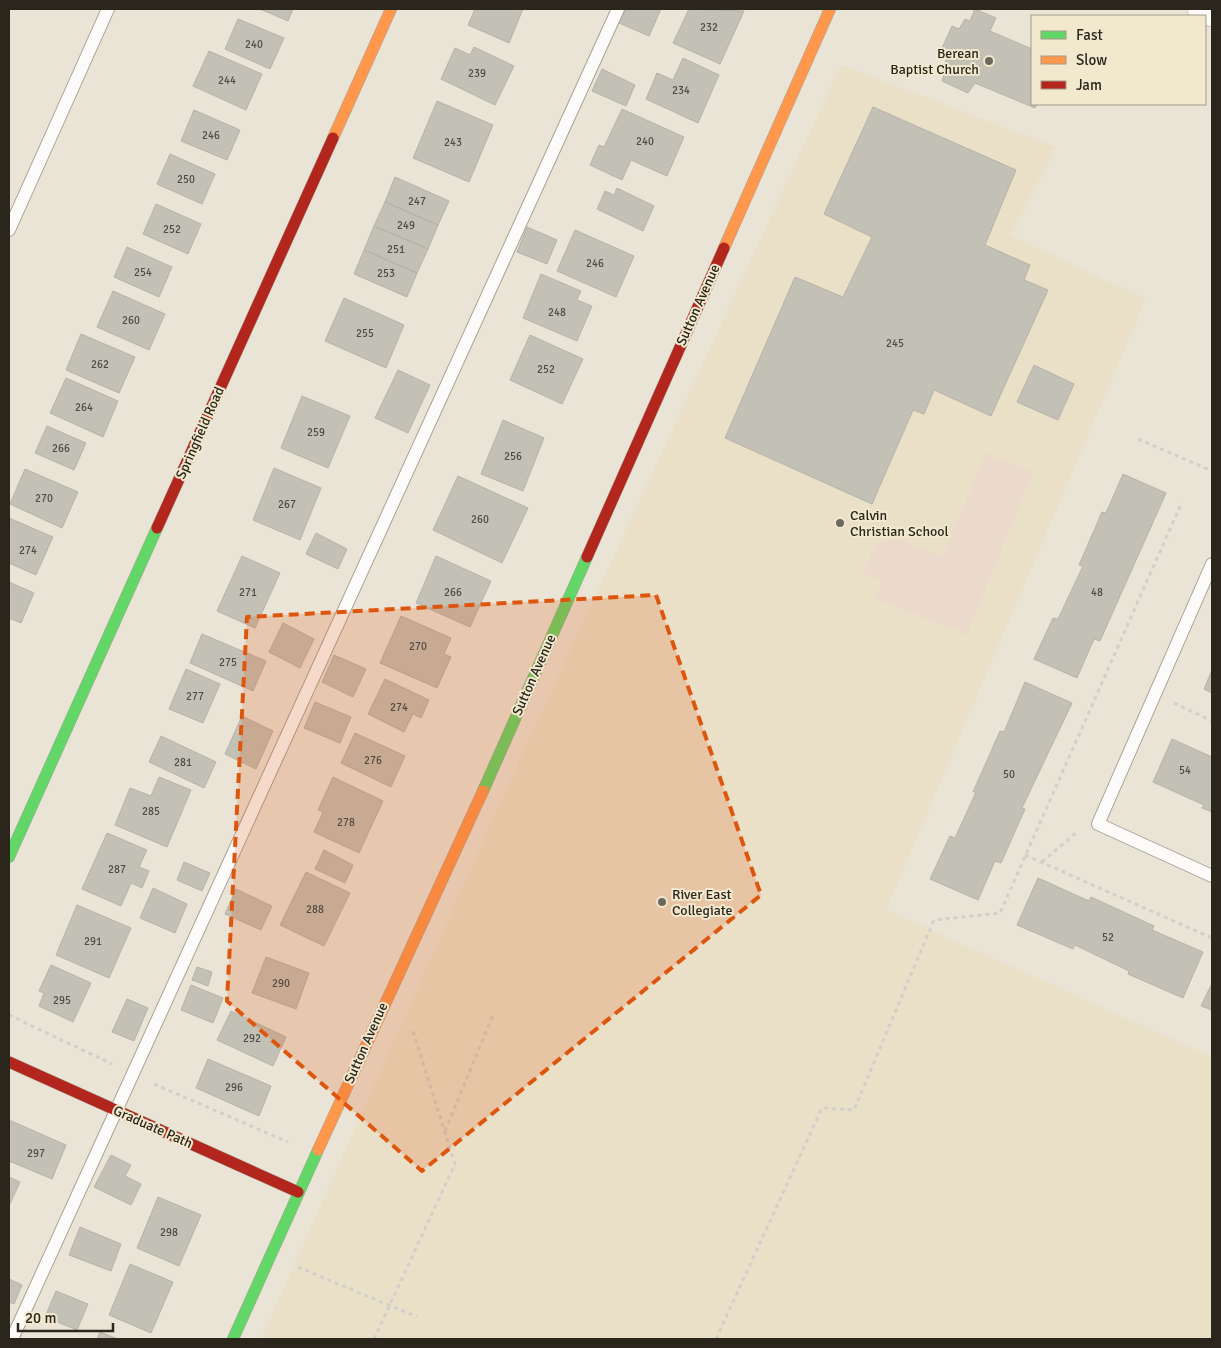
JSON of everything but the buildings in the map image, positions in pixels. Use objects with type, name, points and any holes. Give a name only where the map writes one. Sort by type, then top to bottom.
[{"type":"street","name":"Springfield Road","points":[[9,857],[391,9]]},
{"type":"street","name":"Sutton Avenue","points":[[233,1339],[298,1192],[464,832],[830,9]]},
{"type":"street","points":[[1200,9],[1212,14]]},
{"type":"street","name":"Graduate Path","points":[[9,1062],[298,1192]]},
{"type":"lane","points":[[9,230],[108,9]]},
{"type":"lane","points":[[12,1339],[618,9]]},
{"type":"lane","points":[[1212,564],[1098,824],[1212,876]]},
{"type":"path","points":[[1138,439],[1212,472]]},
{"type":"path","points":[[716,1339],[822,1108],[854,1110],[934,920],[1000,913],[1182,502]]},
{"type":"path","points":[[1155,694],[1212,721]]},
{"type":"path","points":[[1042,862],[1076,832],[1098,824]]},
{"type":"path","points":[[1026,855],[1212,938]]},
{"type":"path","points":[[9,1015],[132,1074],[316,1153]]},
{"type":"path","points":[[444,1131],[493,1015]]},
{"type":"path","points":[[374,1339],[455,1164],[412,1028]]},
{"type":"path","points":[[270,1254],[417,1317]]},
{"type":"highlighted area","points":[[656,595],[761,895],[422,1171],[227,1001],[247,617]]},
{"type":"shaded area","points":[[841,65],[1056,147],[1011,236],[1146,299],[886,910],[1212,1057],[1212,1339],[261,1339],[525,748]]},
{"type":"shaded area","points":[[985,453],[1033,472],[967,635],[875,598],[882,580],[863,573],[875,544],[898,539],[943,557]]},
{"type":"traffic: fast","points":[[9,857],[157,528]]},
{"type":"traffic: fast","points":[[483,791],[587,557]]},
{"type":"traffic: fast","points":[[233,1339],[318,1150]]},
{"type":"traffic: slow","points":[[333,138],[391,9]]},
{"type":"traffic: slow","points":[[724,248],[830,9]]},
{"type":"traffic: slow","points":[[318,1150],[483,791]]},
{"type":"traffic: jam","points":[[157,528],[333,138]]},
{"type":"traffic: jam","points":[[587,557],[724,248]]},
{"type":"traffic: jam","points":[[9,1062],[298,1192]]},
{"type":"place","name":"Berean Baptist Church","points":[[989,61]]},
{"type":"place","name":"Calvin Christian School","points":[[840,523]]},
{"type":"place","name":"River East Collegiate","points":[[662,902]]}]
